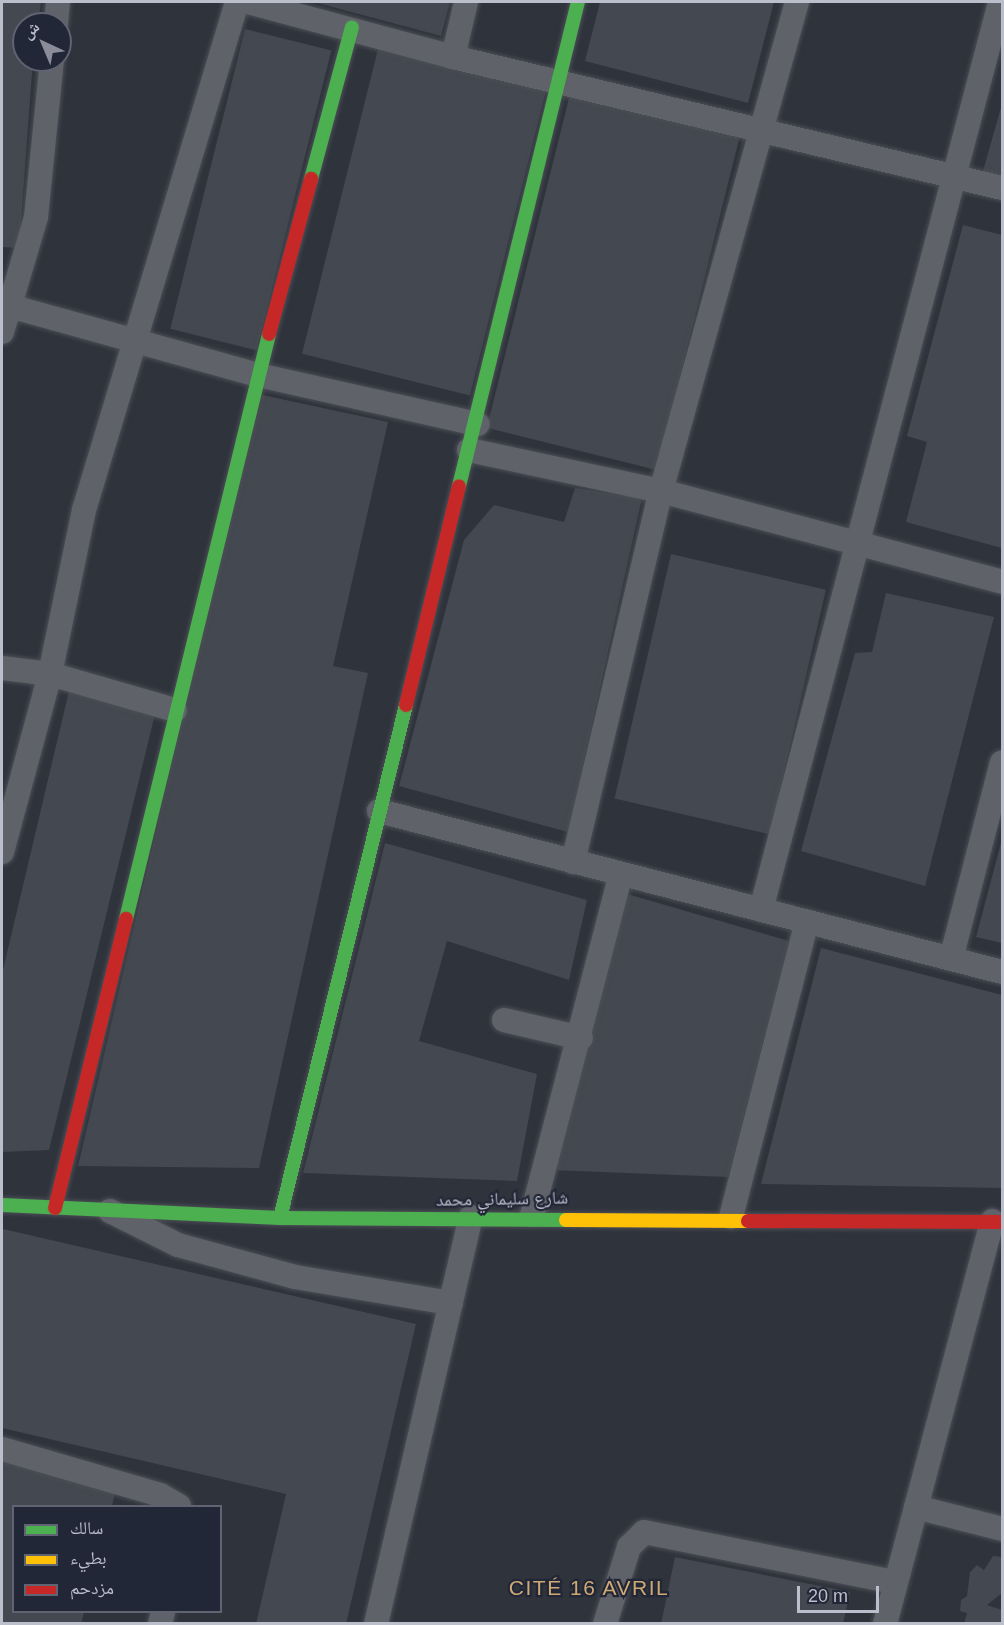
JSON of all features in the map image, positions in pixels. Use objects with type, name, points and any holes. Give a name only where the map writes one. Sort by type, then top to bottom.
[{"type":"street","points":[[2,852],[50,674],[84,510],[131,339],[237,2]]},
{"type":"street","points":[[248,2],[352,27],[453,57],[761,128],[1002,188]]},
{"type":"street","points":[[453,57],[466,2]]},
{"type":"street","points":[[280,1218],[469,450],[478,424],[556,81],[578,2]]},
{"type":"street","points":[[573,861],[661,491],[796,2]]},
{"type":"street","points":[[761,910],[858,547],[951,175],[1000,2]]},
{"type":"street","points":[[54,1208],[258,375],[352,27]]},
{"type":"street","points":[[2,332],[13,307],[36,217],[51,72]]},
{"type":"street","points":[[13,307],[258,375],[478,424]]},
{"type":"street","points":[[469,450],[661,491],[858,547],[1002,582]]},
{"type":"street","points":[[2,668],[50,674],[175,710]]},
{"type":"street","points":[[951,959],[1002,762]]},
{"type":"street","points":[[379,811],[1002,972]]},
{"type":"street","points":[[532,1215],[621,874]]},
{"type":"street","points":[[731,1217],[807,922]]},
{"type":"street","points":[[504,1020],[580,1038]]},
{"type":"street","name":"شارع سليماني محمد","points":[[2,1205],[280,1218],[532,1215],[997,1222]]},
{"type":"street","points":[[110,1211],[178,1245],[295,1277],[452,1304]]},
{"type":"street","points":[[376,1623],[471,1217]]},
{"type":"street","points":[[885,1623],[894,1582],[997,1222]]},
{"type":"street","points":[[2,1449],[160,1495],[177,1505]]},
{"type":"street","points":[[916,1507],[1002,1529]]},
{"type":"street","points":[[605,1623],[629,1547],[644,1532],[894,1582]]},
{"type":"building","points":[[2,2],[41,2],[40,12],[12,12],[12,72],[32,72],[19,248],[2,247]]},
{"type":"building","points":[[314,2],[450,2],[441,36]]},
{"type":"building","points":[[600,2],[774,2],[748,103],[585,61]]},
{"type":"building","points":[[245,29],[331,51],[257,350],[170,329]]},
{"type":"building","points":[[378,49],[546,91],[470,396],[302,354]]},
{"type":"building","points":[[571,90],[741,132],[657,470],[487,428]]},
{"type":"building","points":[[1002,104],[1002,177],[983,171]]},
{"type":"building","points":[[963,225],[1002,235],[1002,548],[906,522],[927,442],[907,436]]},
{"type":"building","points":[[258,394],[388,422],[333,666],[368,673],[259,1168],[78,1166]]},
{"type":"building","points":[[575,488],[642,498],[568,832],[399,786],[464,540],[494,505],[564,522]]},
{"type":"building","points":[[671,554],[826,590],[769,834],[615,799]]},
{"type":"building","points":[[886,593],[994,617],[925,886],[801,851],[855,653],[872,652]]},
{"type":"building","points":[[69,691],[156,710],[49,1150],[2,1152],[2,974]]},
{"type":"building","points":[[1002,839],[1002,943],[976,937]]},
{"type":"building","points":[[385,843],[587,900],[569,980],[447,941],[419,1041],[537,1074],[517,1181],[303,1173]]},
{"type":"building","points":[[624,893],[789,941],[728,1177],[550,1170]]},
{"type":"building","points":[[821,948],[1002,995],[1002,1188],[761,1184]]},
{"type":"building","points":[[3,1229],[416,1324],[346,1624],[256,1624],[286,1494],[2,1428]]},
{"type":"building","points":[[2,1459],[116,1489],[112,1505],[12,1505],[12,1613],[84,1613],[81,1624],[2,1624]]},
{"type":"building","points":[[993,1556],[1002,1557],[1002,1593],[987,1605],[1002,1610],[1002,1624],[964,1624],[967,1613],[960,1611],[961,1600],[967,1596],[970,1572],[977,1565],[984,1570]]},
{"type":"building","points":[[675,1557],[850,1592],[843,1624],[661,1624]]},
{"type":"traffic: fast","points":[[459,486],[578,2]]},
{"type":"traffic: fast","points":[[311,179],[352,27]]},
{"type":"traffic: fast","points":[[126,919],[269,334]]},
{"type":"traffic: fast","points":[[280,1218],[406,705]]},
{"type":"traffic: fast","points":[[2,1205],[280,1218],[566,1220]]},
{"type":"traffic: slow","points":[[566,1220],[748,1221]]},
{"type":"traffic: jam","points":[[269,334],[311,179]]},
{"type":"traffic: jam","points":[[406,705],[459,486]]},
{"type":"traffic: jam","points":[[55,1208],[126,919]]},
{"type":"traffic: jam","points":[[748,1221],[1002,1222]]},
{"type":"district","name":"CITÉ 16 AVRIL","points":[[589,1588]]}]
